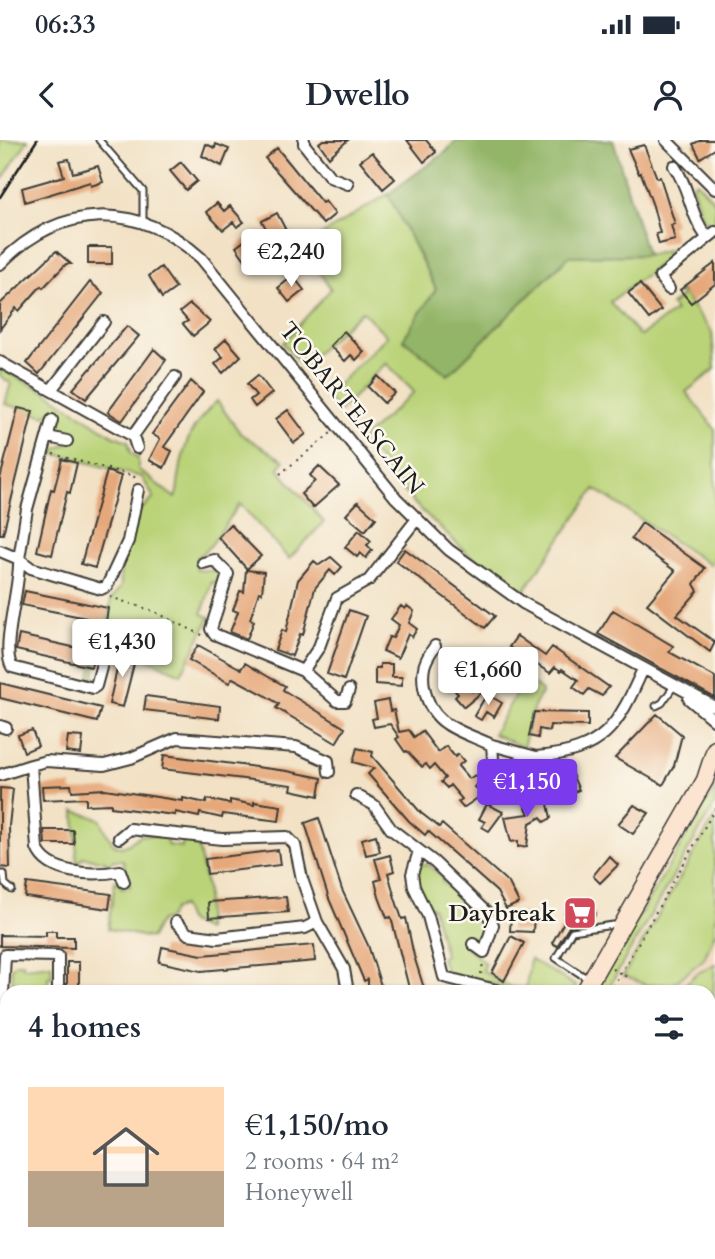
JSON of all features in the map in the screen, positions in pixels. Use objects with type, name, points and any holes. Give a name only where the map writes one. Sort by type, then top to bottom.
[{"type":"main road","points":[[588,985],[705,780],[715,749]]},
{"type":"main road","points":[[621,930],[656,880],[715,780]]},
{"type":"street","points":[[304,140],[304,145],[330,177],[348,184]]},
{"type":"street","points":[[666,140],[714,184]]},
{"type":"street","points":[[669,289],[660,277],[711,234],[698,226],[686,182],[674,166]]},
{"type":"street","name":"TOBARTEASCAIN","points":[[0,264],[15,249],[61,225],[107,216],[143,221],[181,240],[201,258],[416,520],[449,550],[504,590],[715,707]]},
{"type":"street","points":[[51,390],[104,321]]},
{"type":"street","points":[[0,362],[133,436],[137,448]]},
{"type":"street","points":[[133,436],[175,377]]},
{"type":"street","points":[[52,420],[27,509],[19,559],[20,572],[11,601],[3,650],[5,660],[12,667],[93,688],[96,687],[107,645],[125,632]]},
{"type":"street","points":[[48,438],[67,441]]},
{"type":"street","points":[[0,551],[19,559],[31,568],[101,589],[110,581],[128,541],[138,491]]},
{"type":"street","points":[[303,671],[319,647],[337,598],[369,580],[416,520]]},
{"type":"street","points":[[203,563],[214,560],[228,574],[211,629],[214,634],[303,671],[337,701],[345,701],[349,690]]},
{"type":"street","points":[[435,646],[424,661],[423,679],[433,713],[444,724],[492,745],[536,757],[574,752],[601,738],[613,726],[629,700],[643,669]]},
{"type":"street","name":"TOBARTEASCAIN","points":[[675,687],[715,721]]},
{"type":"street","points":[[0,775],[46,761],[104,765],[177,738],[296,747],[328,761],[328,772]]},
{"type":"street","points":[[492,745],[495,772],[509,785],[531,772],[536,757]]},
{"type":"street","points":[[31,765],[37,848],[41,858],[49,865],[122,876]]},
{"type":"street","points":[[356,795],[374,805],[391,829],[488,914],[493,925],[484,952],[473,944]]},
{"type":"street","points":[[119,838],[130,829],[222,839],[279,835],[287,837],[295,845],[302,879],[317,922],[344,969],[347,985]]},
{"type":"street","points":[[419,851],[412,874],[414,887],[428,916],[444,977],[483,985]]},
{"type":"street","points":[[176,922],[188,934],[217,938],[305,928],[317,922]]},
{"type":"street","points":[[2,985],[3,955],[58,956],[58,985]]},
{"type":"lane","points":[[99,140],[143,191],[143,221]]},
{"type":"lane","points":[[656,706],[662,703],[675,687]]},
{"type":"lane","points":[[0,874],[4,874],[5,884],[12,890]]},
{"type":"lane","points":[[586,985],[556,958],[572,931],[613,925],[621,930]]},
{"type":"path","points":[[280,474],[339,426]]},
{"type":"path","points":[[43,459],[51,454],[134,476],[138,491]]},
{"type":"path","points":[[101,589],[111,597],[153,611],[203,635],[214,634]]},
{"type":"path","points":[[614,985],[715,809]]},
{"type":"path","points":[[484,952],[481,980],[487,985]]},
{"type":"path","points":[[602,963],[627,977]]},
{"type":"shaded area","points":[[715,817],[715,985],[617,985]]},
{"type":"green space","points":[[0,140],[28,140],[0,183]]},
{"type":"green space","points":[[456,140],[613,140],[647,255],[569,256],[448,375],[403,339],[436,289],[388,194],[447,151]]},
{"type":"green space","points":[[696,181],[715,202],[715,222],[710,224],[702,218],[692,185]]},
{"type":"green space","points":[[388,194],[436,289],[448,375],[569,256],[647,255],[685,245],[610,302],[640,336],[675,311],[671,305],[681,297],[679,289],[712,332],[715,369],[686,392],[715,429],[715,553],[710,565],[595,489],[523,592],[467,553],[414,503],[362,439],[414,392],[386,363],[338,413],[326,396],[387,336],[362,311],[302,366],[283,343],[331,289],[302,247]]},
{"type":"green space","points":[[0,369],[48,393],[114,436],[128,441],[131,453],[138,458],[138,469],[175,498],[183,454],[190,435],[217,401],[241,434],[284,461],[278,469],[324,522],[289,559],[240,504],[211,545],[196,559],[197,570],[217,571],[223,578],[220,584],[212,582],[202,614],[210,617],[181,674],[117,645],[130,643],[138,635],[133,626],[121,623],[101,644],[94,677],[89,680],[99,639],[107,626],[111,600],[121,586],[120,571],[138,512],[154,498],[142,477],[49,452],[73,442],[58,426],[57,415],[50,412],[45,416],[5,404],[11,383],[0,376]]},
{"type":"green space","points":[[525,678],[542,691],[533,709],[523,747],[493,734]]},
{"type":"green space","points":[[715,788],[715,804],[610,985],[598,985]]},
{"type":"green space","points":[[75,811],[100,819],[110,839],[117,846],[127,845],[142,835],[167,837],[167,845],[182,847],[183,840],[197,841],[207,890],[206,930],[189,922],[182,906],[174,909],[168,919],[160,921],[151,938],[108,929],[115,881],[120,883],[121,888],[130,887],[123,860],[113,860],[104,870],[106,861],[83,857],[77,865]]},
{"type":"green space","points":[[715,817],[715,933],[704,959],[673,984],[647,985],[623,976]]},
{"type":"green space","points":[[426,864],[443,877],[442,882],[467,900],[484,917],[488,926],[486,934],[478,940],[473,937],[466,947],[485,963],[483,971],[508,985],[463,979],[447,973],[441,958],[445,955],[433,908],[427,906],[418,886],[420,865]]},
{"type":"green space","points":[[530,959],[574,985],[526,985]]},
{"type":"green space","points":[[16,963],[23,963],[23,967],[51,964],[52,977],[48,977],[48,985],[13,985],[11,968]]},
{"type":"green space","points":[[715,964],[714,985],[684,985],[696,974]]},
{"type":"building","points":[[323,140],[348,140],[329,157],[319,143]]},
{"type":"building","points":[[407,140],[426,140],[436,152],[424,162]]},
{"type":"building","points":[[701,140],[715,140],[715,149],[700,158],[693,144]]},
{"type":"building","points":[[206,144],[215,148],[216,144],[229,149],[222,166],[202,156]]},
{"type":"building","points":[[644,145],[657,178],[660,177],[675,224],[671,225],[675,240],[659,244],[656,234],[660,233],[653,206],[641,173],[639,174],[628,149]]},
{"type":"building","points":[[277,148],[322,203],[325,201],[335,214],[323,224],[265,158]]},
{"type":"building","points":[[372,152],[395,179],[383,189],[360,161]]},
{"type":"building","points":[[69,159],[73,173],[98,166],[103,182],[91,186],[90,182],[25,202],[22,188],[64,176],[59,161]]},
{"type":"building","points":[[181,162],[197,181],[186,190],[170,171]]},
{"type":"building","points":[[217,203],[224,211],[230,206],[244,222],[237,227],[233,222],[223,230],[206,212]]},
{"type":"building","points":[[277,213],[293,244],[278,251],[262,221]]},
{"type":"building","points":[[247,239],[261,260],[251,268],[236,247]]},
{"type":"building","points":[[88,247],[112,247],[112,264],[88,264]]},
{"type":"building","points":[[56,251],[71,264],[66,264],[43,288],[41,286],[19,311],[16,308],[0,329],[0,304]]},
{"type":"building","points":[[715,263],[715,284],[691,303],[680,290]]},
{"type":"building","points":[[161,267],[176,288],[162,298],[149,276]]},
{"type":"building","points":[[293,276],[304,290],[289,302],[278,288]]},
{"type":"building","points":[[90,282],[103,293],[39,374],[27,363]]},
{"type":"building","points":[[640,284],[661,310],[649,319],[628,293]]},
{"type":"building","points":[[190,304],[210,322],[193,336],[183,324],[188,321],[180,312]]},
{"type":"building","points":[[127,326],[139,336],[86,399],[73,389]]},
{"type":"building","points":[[344,331],[364,352],[356,360],[351,355],[345,361],[330,346]]},
{"type":"building","points":[[226,339],[241,356],[223,373],[215,364],[223,357],[215,349]]},
{"type":"building","points":[[154,349],[166,360],[122,421],[108,412]]},
{"type":"building","points":[[258,375],[272,393],[255,407],[250,400],[256,395],[247,384]]},
{"type":"building","points":[[378,376],[395,393],[384,403],[368,387]]},
{"type":"building","points":[[191,381],[203,392],[164,447],[172,451],[164,468],[149,460],[160,439],[152,434]]},
{"type":"building","points":[[18,408],[33,411],[3,534],[0,534],[0,479]]},
{"type":"building","points":[[288,410],[306,434],[294,443],[276,419]]},
{"type":"building","points":[[62,459],[77,463],[52,555],[37,551],[51,489],[54,490]]},
{"type":"building","points":[[319,466],[339,485],[313,508],[301,494],[315,481],[310,475]]},
{"type":"building","points":[[107,471],[121,476],[95,568],[81,564]]},
{"type":"building","points":[[358,502],[376,518],[365,531],[346,515]]},
{"type":"building","points":[[642,523],[705,568],[694,584],[698,591],[677,615],[715,642],[710,652],[647,604],[675,571],[631,539]]},
{"type":"building","points":[[230,524],[261,556],[247,569],[218,537]]},
{"type":"building","points":[[359,530],[371,541],[367,545],[372,550],[366,558],[360,553],[357,557],[345,547]]},
{"type":"building","points":[[405,549],[495,616],[485,628],[396,561]]},
{"type":"building","points":[[331,557],[342,567],[335,575],[330,570],[315,588],[303,635],[300,634],[292,656],[275,650],[282,630],[286,632],[298,580],[314,561],[319,565]]},
{"type":"building","points":[[246,570],[264,572],[262,593],[259,592],[250,619],[254,621],[247,639],[230,632],[238,612],[233,610],[240,591],[244,592]]},
{"type":"building","points":[[25,591],[108,608],[106,622],[22,605]]},
{"type":"building","points":[[401,606],[405,609],[407,606],[414,611],[409,623],[417,629],[412,637],[408,634],[398,658],[383,651],[389,637],[393,638],[399,625],[391,619]]},
{"type":"building","points":[[349,610],[366,616],[344,680],[327,674]]},
{"type":"building","points":[[613,610],[673,646],[669,652],[715,677],[715,698],[598,634]]},
{"type":"building","points":[[19,635],[95,652],[91,667],[16,650]]},
{"type":"building","points":[[517,636],[545,656],[552,647],[609,687],[602,696],[589,689],[584,695],[573,687],[578,680],[562,669],[561,671],[555,667],[550,673],[509,647]]},
{"type":"building","points":[[198,645],[241,669],[245,663],[285,686],[283,690],[345,728],[336,743],[276,708],[279,704],[263,694],[233,678],[229,683],[189,660]]},
{"type":"building","points":[[457,651],[459,654],[463,651],[467,658],[463,661],[467,667],[457,673],[472,691],[477,686],[482,692],[464,707],[455,697],[458,694],[441,675],[449,670],[442,660]]},
{"type":"building","points":[[121,652],[136,656],[123,707],[109,704]]},
{"type":"building","points":[[380,664],[392,664],[392,677],[402,677],[402,686],[375,684],[375,668],[380,668]]},
{"type":"building","points":[[0,683],[101,708],[97,722],[0,698]]},
{"type":"building","points":[[487,694],[502,703],[494,717],[486,712],[481,720],[474,716]]},
{"type":"building","points":[[146,696],[220,706],[219,719],[144,710]]},
{"type":"building","points":[[388,700],[390,711],[394,710],[399,732],[409,730],[414,737],[422,731],[438,752],[446,746],[455,757],[458,754],[464,761],[458,766],[469,779],[475,775],[480,781],[474,787],[485,793],[463,808],[458,802],[462,799],[450,785],[447,788],[441,782],[445,778],[434,765],[430,769],[426,764],[422,767],[405,752],[390,724],[374,727],[372,719],[377,718],[374,703]]},
{"type":"building","points":[[534,712],[588,713],[588,726],[550,725],[549,731],[539,729],[538,738],[529,736]]},
{"type":"building","points":[[657,714],[682,735],[674,766],[663,785],[615,758]]},
{"type":"building","points":[[32,730],[38,746],[24,752],[18,735]]},
{"type":"building","points":[[68,736],[83,737],[81,754],[66,752]]},
{"type":"building","points":[[357,748],[373,752],[372,756],[421,813],[439,827],[442,824],[509,883],[519,903],[506,909],[497,892],[428,831],[425,835],[409,821],[368,774],[374,768],[353,762]]},
{"type":"building","points":[[164,755],[322,778],[319,796],[291,790],[292,785],[162,769]]},
{"type":"building","points":[[565,770],[567,774],[571,772],[579,790],[571,793],[569,789],[556,795],[549,782]]},
{"type":"building","points":[[71,785],[72,791],[105,789],[183,801],[183,798],[206,803],[207,799],[230,804],[230,800],[254,805],[254,802],[281,806],[279,821],[223,814],[222,818],[200,813],[199,817],[175,812],[175,815],[111,807],[111,804],[86,805],[86,798],[43,800],[42,786]]},
{"type":"building","points":[[0,788],[13,789],[9,826],[10,868],[0,867]]},
{"type":"building","points":[[529,794],[533,802],[546,795],[551,818],[544,822],[541,817],[530,823],[527,846],[518,847],[518,841],[511,842],[505,817],[529,814],[521,798]]},
{"type":"building","points":[[487,804],[503,812],[489,831],[482,827],[485,822],[479,819]]},
{"type":"building","points":[[634,805],[649,813],[633,834],[618,824]]},
{"type":"building","points":[[319,818],[342,890],[368,945],[381,985],[368,985],[368,979],[364,981],[329,899],[305,823]]},
{"type":"building","points":[[44,830],[73,830],[74,844],[45,844]]},
{"type":"building","points":[[376,835],[380,852],[366,855],[362,839]]},
{"type":"building","points":[[278,850],[280,865],[207,874],[205,859]]},
{"type":"building","points":[[390,855],[394,871],[388,873],[402,919],[406,918],[423,985],[408,985],[391,917],[387,918],[379,897],[375,881],[381,879],[375,859]]},
{"type":"building","points":[[609,856],[618,865],[600,883],[593,876]]},
{"type":"building","points":[[27,883],[111,894],[109,909],[25,897]]},
{"type":"building","points":[[286,897],[288,912],[209,918],[208,902]]},
{"type":"building","name":"Daybreak","points":[[572,899],[596,913],[591,923],[569,927],[557,946],[552,943],[568,915],[564,913]]},
{"type":"building","points":[[511,914],[534,914],[533,932],[510,931]]},
{"type":"building","points":[[46,931],[56,931],[56,937],[74,937],[74,948],[0,946],[0,935],[46,936]]},
{"type":"building","points":[[511,936],[524,943],[504,981],[492,973]]},
{"type":"building","points":[[314,945],[315,961],[201,971],[159,962],[162,947],[202,955]]},
{"type":"building","points":[[67,962],[79,962],[79,985],[67,985]]},
{"type":"railway","points":[[0,197],[37,140]]},
{"type":"place","name":"Daybreak","points":[[580,913]]}]
